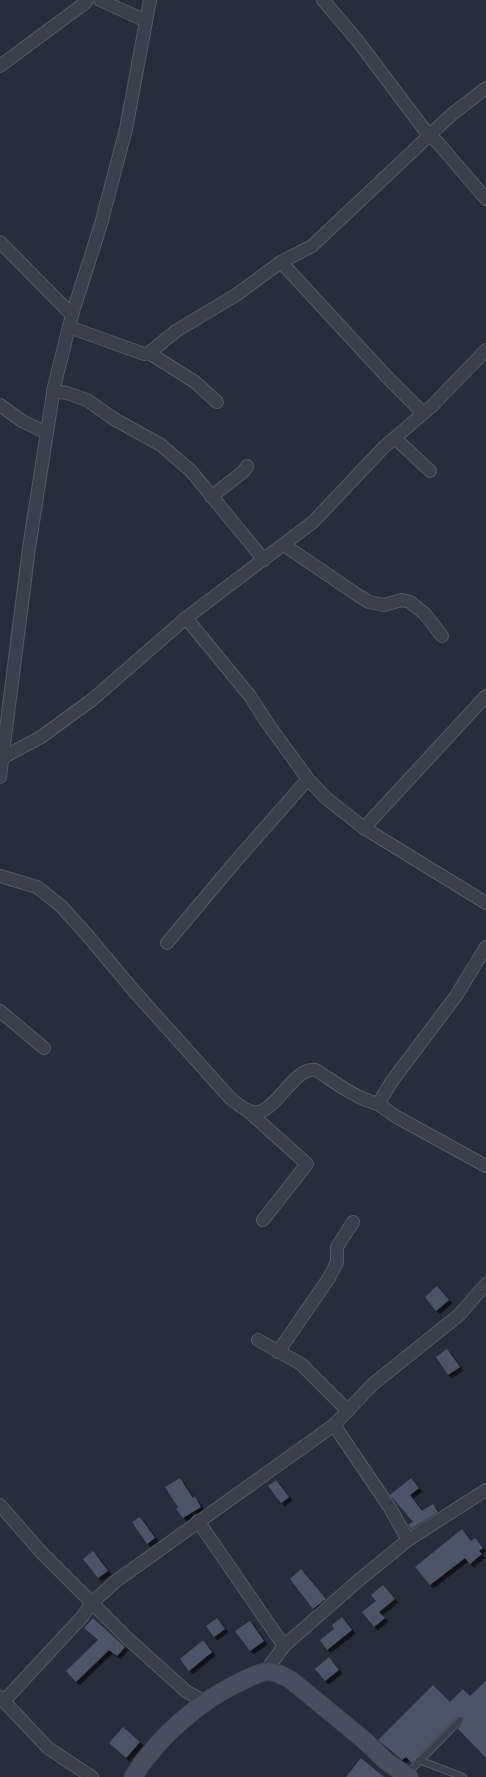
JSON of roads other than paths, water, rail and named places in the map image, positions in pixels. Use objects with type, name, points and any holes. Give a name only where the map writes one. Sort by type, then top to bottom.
[{"type":"street","points":[[0,66],[87,0]]},
{"type":"street","points":[[100,0],[146,22]]},
{"type":"street","points":[[0,777],[40,467],[53,391],[70,321],[100,224],[126,129],[150,0]]},
{"type":"street","points":[[323,0],[357,40],[430,136],[439,144],[486,199]]},
{"type":"street","points":[[0,242],[70,321],[144,354],[149,353],[176,331],[236,295],[281,262],[312,246],[451,115],[486,88]]},
{"type":"street","points":[[281,262],[386,376],[423,413]]},
{"type":"street","points":[[2,758],[42,737],[93,699],[186,618],[313,522],[384,448],[423,413],[486,350]]},
{"type":"street","points":[[149,353],[195,382],[217,402]]},
{"type":"street","points":[[53,391],[66,393],[87,400],[114,419],[161,445],[191,471],[264,560]]},
{"type":"street","points":[[0,404],[22,421],[47,433]]},
{"type":"street","points":[[395,438],[430,471]]},
{"type":"street","points":[[211,497],[244,471],[247,466]]},
{"type":"street","points":[[284,545],[369,602],[384,605],[402,600],[410,602],[425,614],[442,636]]},
{"type":"street","points":[[186,618],[250,696],[308,780],[326,798],[364,828],[486,903]]},
{"type":"street","points":[[364,828],[486,696]]},
{"type":"street","points":[[167,943],[235,862],[308,780]]},
{"type":"street","points":[[0,876],[37,887],[61,906],[134,991],[231,1099],[247,1110],[307,1164],[263,1220]]},
{"type":"street","points":[[378,1104],[392,1081],[456,996],[486,947]]},
{"type":"street","points":[[0,1011],[44,1048]]},
{"type":"street","points":[[247,1110],[259,1112],[275,1101],[296,1078],[306,1070],[316,1070],[352,1094],[368,1102],[378,1104],[395,1116],[486,1166]]},
{"type":"street","points":[[278,1352],[329,1278],[337,1262],[338,1247],[354,1222]]},
{"type":"street","points":[[92,1777],[48,1748],[2,1699],[82,1617],[92,1603],[116,1581],[334,1425],[373,1384],[459,1315],[486,1284]]},
{"type":"street","points":[[258,1340],[301,1364],[348,1412]]},
{"type":"street","points":[[334,1425],[390,1508],[408,1540]]},
{"type":"street","points":[[265,1672],[284,1646],[359,1580],[408,1540],[486,1490]]},
{"type":"street","points":[[0,1505],[40,1551],[127,1638],[187,1692],[206,1702]]},
{"type":"street","points":[[198,1521],[284,1646]]},
{"type":"street","points":[[133,1777],[156,1748],[186,1717],[213,1696],[265,1672],[277,1673],[291,1680],[364,1740],[386,1761],[407,1776]]},
{"type":"lane","points":[[407,1776],[419,1760],[460,1720]]},
{"type":"lane","points":[[419,1760],[463,1777]]}]
